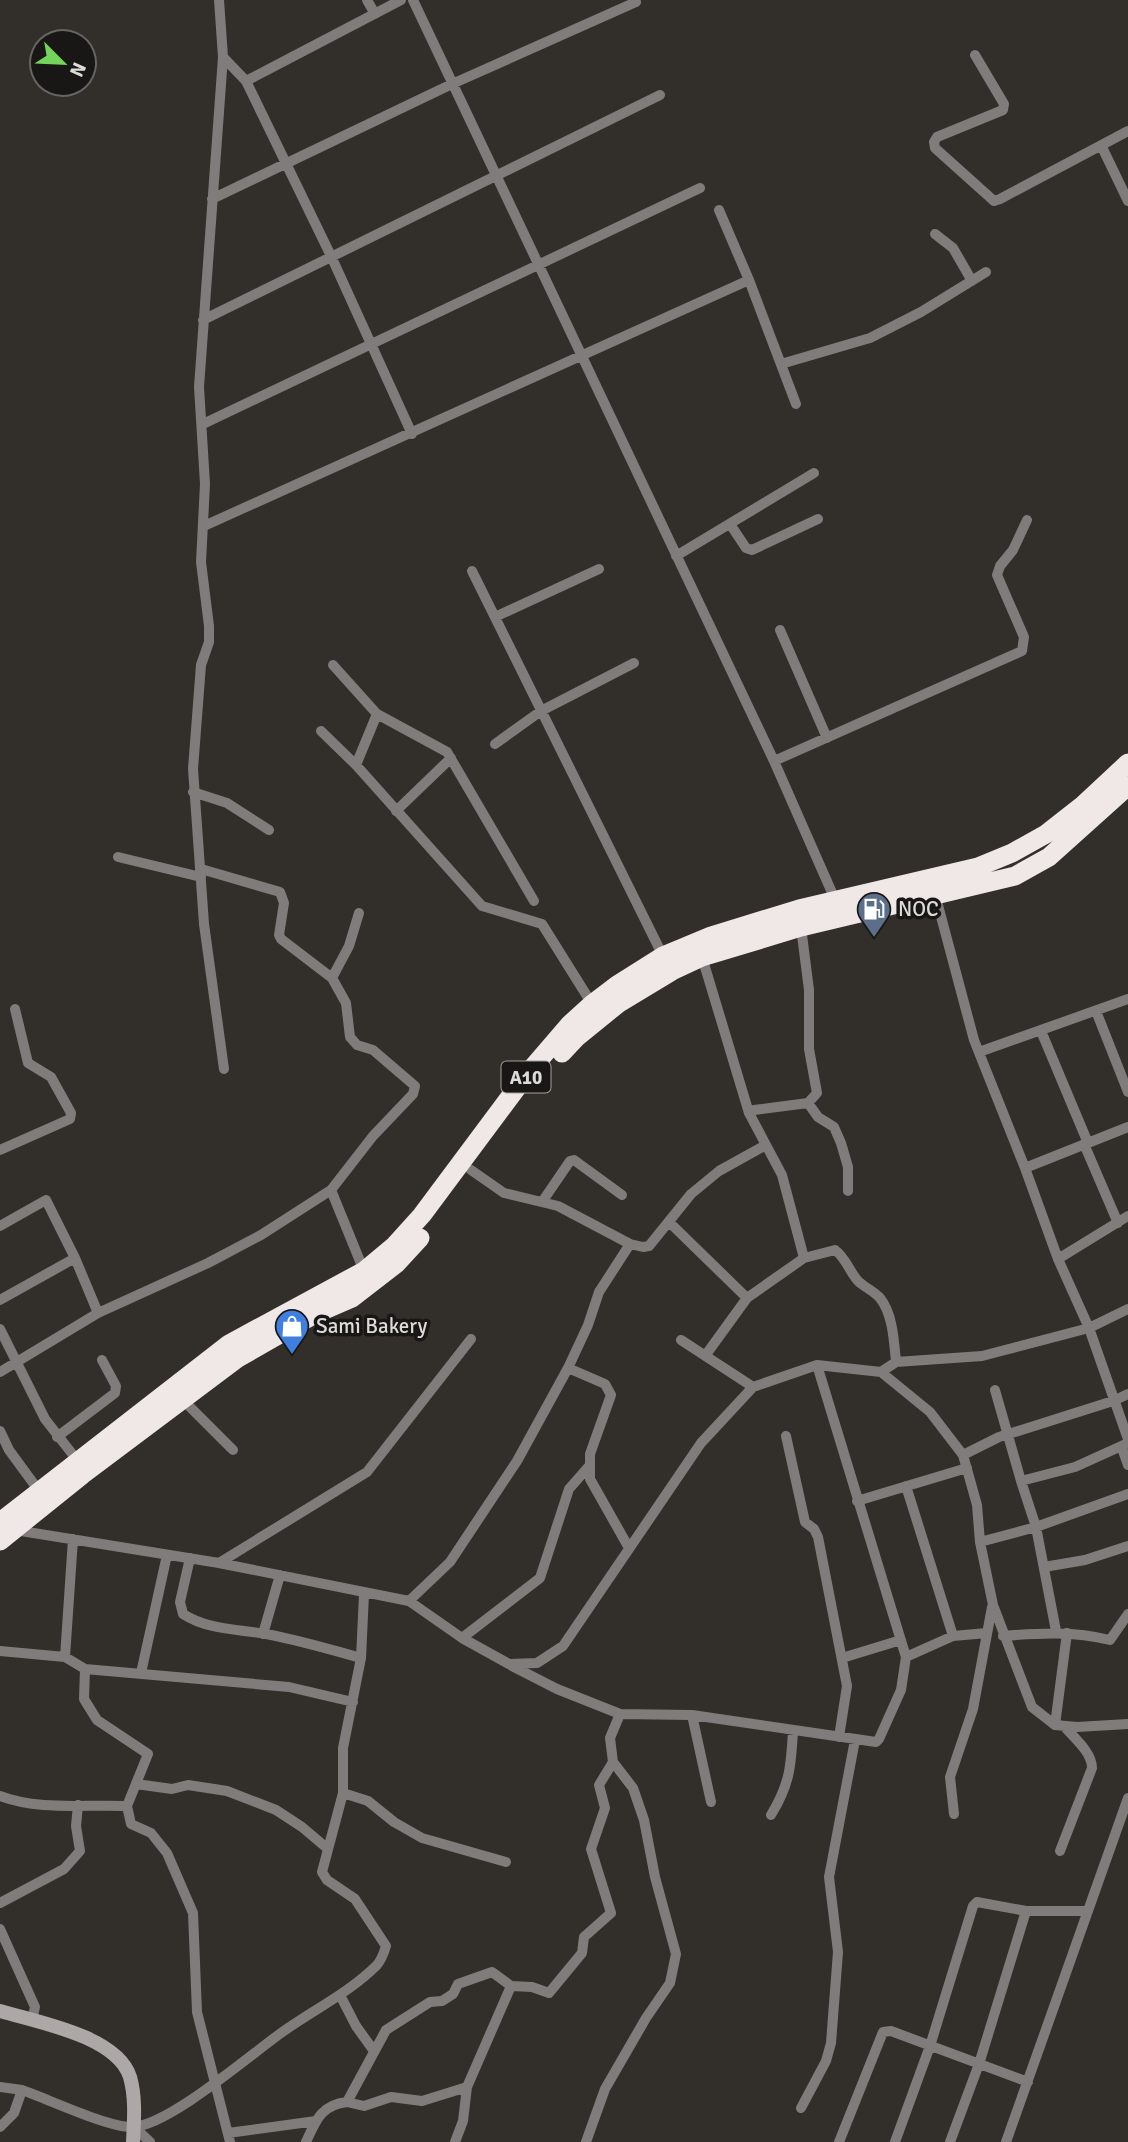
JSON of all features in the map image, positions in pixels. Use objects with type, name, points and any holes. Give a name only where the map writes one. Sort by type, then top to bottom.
[{"type":"highway","name":"A10","points":[[44,1497],[77,1461],[229,1344],[364,1270],[394,1246],[532,1078],[597,1019],[644,986],[702,957],[1012,853],[1046,834],[1083,805],[1128,763]]},
{"type":"highway","name":"A10","points":[[5,1531],[44,1497],[238,1358],[315,1314],[352,1298],[396,1264],[424,1233],[471,1170],[570,1024],[592,1004],[663,956],[711,936],[799,909],[840,910],[935,894],[1015,876],[1049,857],[1128,786]]},
{"type":"main road","points":[[0,2011],[88,2038],[115,2053],[130,2077],[134,2100],[133,2135]]},
{"type":"street","points":[[219,0],[223,57],[199,387],[204,526],[201,562],[209,642],[201,665],[193,792],[204,924],[223,1069]]},
{"type":"street","points":[[367,0],[375,14]]},
{"type":"street","points":[[246,81],[401,0]]},
{"type":"street","points":[[413,0],[774,761],[840,910]]},
{"type":"street","points":[[212,200],[452,84],[636,2]]},
{"type":"street","points":[[975,55],[1004,104],[1003,110],[937,137],[934,142],[935,148],[994,201],[1128,131]]},
{"type":"street","points":[[223,57],[246,81],[331,256],[412,434]]},
{"type":"street","points":[[203,320],[660,95]]},
{"type":"street","points":[[1101,145],[1128,201]]},
{"type":"street","points":[[202,424],[700,188]]},
{"type":"street","points":[[719,210],[796,404]]},
{"type":"street","points":[[935,234],[953,248],[972,281]]},
{"type":"street","points":[[781,364],[870,338],[921,312],[986,272]]},
{"type":"street","points":[[204,526],[749,281]]},
{"type":"street","points":[[676,556],[814,473]]},
{"type":"street","points":[[730,524],[746,548],[752,550],[818,519]]},
{"type":"street","points":[[774,761],[1023,651],[1024,638],[997,575],[1027,520]]},
{"type":"street","points":[[495,617],[599,569]]},
{"type":"street","points":[[472,571],[663,956]]},
{"type":"street","points":[[780,630],[827,738]]},
{"type":"street","points":[[495,744],[541,710],[634,663]]},
{"type":"street","points":[[333,665],[377,713],[441,747],[451,758],[534,901]]},
{"type":"street","points":[[356,765],[377,713]]},
{"type":"street","points":[[321,731],[356,765],[482,906],[542,924],[592,1004]]},
{"type":"street","points":[[396,811],[451,758]]},
{"type":"street","points":[[193,792],[227,803],[269,830]]},
{"type":"street","points":[[0,1372],[98,1313],[208,1263],[261,1235],[331,1190],[373,1136],[413,1094],[415,1087],[373,1051],[357,1045],[350,1037],[346,1003],[332,978],[281,939],[279,935],[285,902],[280,892],[118,857]]},
{"type":"street","points":[[935,894],[971,1029],[1026,1168],[1058,1259],[1088,1328],[1126,1443],[1128,1465]]},
{"type":"street","points":[[332,978],[349,946],[359,913]]},
{"type":"street","points":[[749,1113],[754,1110],[808,1103],[817,1093],[808,1049],[809,990],[801,926]]},
{"type":"street","points":[[702,957],[749,1113],[782,1175],[804,1258]]},
{"type":"street","points":[[979,1052],[1128,999]]},
{"type":"street","points":[[0,1150],[70,1119],[71,1113],[51,1077],[28,1063],[15,1009]]},
{"type":"street","points":[[1096,1011],[1128,1092]]},
{"type":"street","points":[[1041,1031],[1118,1223]]},
{"type":"street","points":[[808,1103],[818,1116],[834,1128],[841,1143],[848,1167],[848,1191]]},
{"type":"street","points":[[1026,1168],[1126,1128],[1128,1141]]},
{"type":"street","points":[[471,1170],[504,1192],[575,1214],[630,1244],[643,1247],[649,1246],[691,1194],[719,1171],[766,1145]]},
{"type":"street","points":[[542,1202],[570,1161],[574,1160],[622,1195]]},
{"type":"street","points":[[331,1190],[364,1270]]},
{"type":"street","points":[[0,1226],[46,1200],[98,1313]]},
{"type":"street","points":[[1058,1259],[1128,1216]]},
{"type":"street","points":[[669,1222],[747,1298]]},
{"type":"street","points":[[409,1601],[450,1562],[517,1461],[568,1368],[588,1325],[599,1292],[630,1244]]},
{"type":"street","points":[[705,1356],[747,1298],[804,1258],[835,1250],[842,1255],[858,1280],[878,1296],[884,1305],[892,1328],[896,1362]]},
{"type":"street","points":[[0,1300],[75,1258]]},
{"type":"street","points":[[881,1372],[896,1362],[982,1356],[1088,1328],[1128,1309]]},
{"type":"street","points":[[0,1329],[45,1419],[77,1461]]},
{"type":"street","points":[[219,1563],[367,1472],[471,1339]]},
{"type":"street","points":[[681,1340],[753,1387]]},
{"type":"street","points":[[57,1437],[115,1393],[116,1386],[102,1360]]},
{"type":"street","points":[[5,1531],[73,1539],[219,1563],[409,1601],[462,1638],[509,1664],[557,1689],[620,1714],[692,1715],[876,1742],[901,1690],[906,1657],[817,1365]]},
{"type":"street","points":[[509,1664],[537,1663],[564,1646],[701,1443],[753,1387],[817,1365],[881,1372],[930,1412],[963,1455],[977,1505],[980,1542],[993,1605],[1032,1707],[1059,1726],[1092,1760],[1092,1768],[1060,1851]]},
{"type":"street","points":[[568,1368],[605,1384],[611,1395],[590,1454],[590,1479],[629,1548]]},
{"type":"street","points":[[995,1390],[1036,1527],[1062,1632],[1059,1726]]},
{"type":"street","points":[[963,1455],[1008,1434],[1128,1394]]},
{"type":"street","points":[[182,1399],[233,1450]]},
{"type":"street","points":[[0,1431],[5,1453],[44,1497]]},
{"type":"street","points":[[786,1436],[805,1522],[814,1529],[818,1537],[848,1686],[839,1737]]},
{"type":"street","points":[[1021,1481],[1075,1467],[1126,1443]]},
{"type":"street","points":[[462,1638],[540,1578],[569,1489],[590,1465]]},
{"type":"street","points":[[857,1501],[967,1468]]},
{"type":"street","points":[[906,1486],[953,1636]]},
{"type":"street","points":[[980,1542],[1036,1527],[1128,1494]]},
{"type":"street","points":[[65,1657],[73,1539]]},
{"type":"street","points":[[1044,1567],[1085,1560],[1128,1546]]},
{"type":"street","points":[[141,1673],[167,1555]]},
{"type":"street","points":[[190,1558],[180,1602],[183,1614],[195,1622],[227,1630],[263,1634],[361,1658]]},
{"type":"street","points":[[263,1634],[280,1575]]},
{"type":"street","points":[[133,2135],[158,2121],[340,1995],[379,1963],[386,1946],[355,1899],[327,1880],[321,1872],[343,1793],[344,1748],[361,1658],[364,1594]]},
{"type":"street","points":[[954,1814],[950,1777],[973,1709],[993,1605]]},
{"type":"street","points":[[1003,1636],[1062,1632],[1110,1640],[1128,1614]]},
{"type":"street","points":[[906,1657],[953,1636],[987,1633]]},
{"type":"street","points":[[842,1658],[901,1640]]},
{"type":"street","points":[[0,1651],[65,1657],[85,1669],[289,1688],[353,1702]]},
{"type":"street","points":[[85,1669],[84,1699],[97,1720],[148,1754],[127,1806],[131,1824],[151,1833],[167,1853],[193,1913],[197,2012],[229,2137],[316,2121]]},
{"type":"street","points":[[586,2142],[605,2089],[646,2018],[670,1983],[676,1954],[655,1877],[644,1820],[633,1788],[613,1762],[610,1738],[620,1714]]},
{"type":"street","points":[[692,1715],[711,1802]]},
{"type":"street","points":[[1059,1726],[1128,1724]]},
{"type":"street","points":[[771,1815],[789,1780],[793,1731]]},
{"type":"street","points":[[801,2108],[826,2061],[831,2043],[838,1952],[830,1877],[855,1740]]},
{"type":"street","points":[[347,2102],[386,2030],[430,2002],[442,2001],[453,1994],[458,1984],[492,1972],[511,1986],[532,1987],[549,1993],[582,1953],[584,1937],[611,1913],[591,1850],[605,1808],[599,1785],[613,1762]]},
{"type":"street","points":[[136,1784],[172,1789],[188,1785],[227,1791],[276,1810],[302,1826],[328,1849]]},
{"type":"street","points":[[343,1793],[368,1801],[394,1822],[422,1838],[506,1862]]},
{"type":"street","points":[[0,1796],[46,1804],[127,1806]]},
{"type":"street","points":[[1006,2142],[1128,1798]]},
{"type":"street","points":[[0,1903],[64,1870],[80,1851],[76,1826],[78,1805]]},
{"type":"street","points":[[895,2142],[930,2046],[973,1906],[977,1902],[1026,1911],[1088,1911]]},
{"type":"street","points":[[950,2142],[979,2064],[1026,1911]]},
{"type":"street","points":[[0,1929],[35,2007],[32,2020]]},
{"type":"street","points":[[454,2142],[463,2121],[467,2087],[511,1986]]},
{"type":"street","points":[[340,1995],[356,2026],[374,2051]]},
{"type":"street","points":[[839,2142],[883,2032],[891,2032],[1028,2082]]},
{"type":"street","points":[[0,2087],[22,2090],[115,2124],[150,2142]]},
{"type":"street","points":[[306,2142],[319,2114],[334,2103],[347,2102],[364,2106],[391,2097],[422,2101],[467,2087]]},
{"type":"street","points":[[0,2127],[14,2113],[22,2090]]},
{"type":"place","name":"NOC","points":[[874,939]]},
{"type":"place","name":"Sami Bakery","points":[[292,1356]]}]
